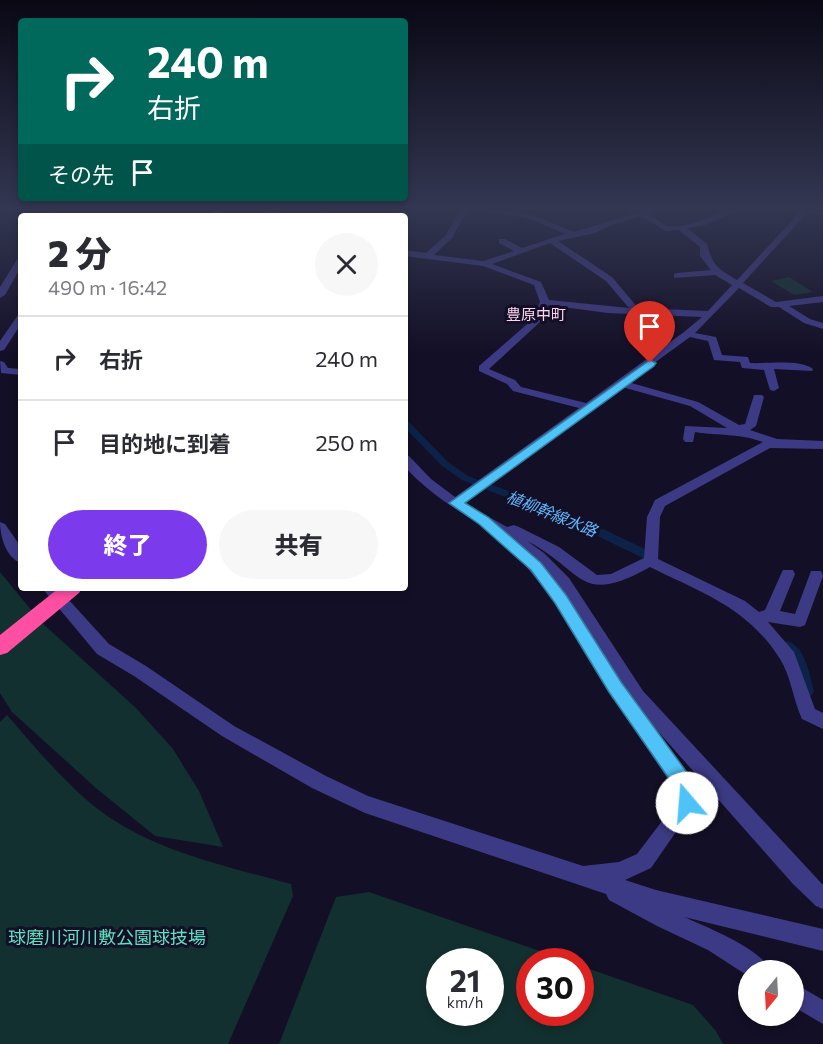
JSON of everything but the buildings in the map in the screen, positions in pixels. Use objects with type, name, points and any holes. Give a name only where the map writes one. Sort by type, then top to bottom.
[{"type":"highway","points":[[0,647],[58,595]]},
{"type":"street","points":[[440,257],[484,264],[538,284],[544,302],[537,320],[492,359],[483,368],[484,371],[511,382],[517,389],[588,407]]},
{"type":"street","points":[[484,264],[508,257]]},
{"type":"street","points":[[580,257],[621,288],[636,312]]},
{"type":"street","points":[[705,257],[717,272],[774,305],[783,306],[823,299]]},
{"type":"street","points":[[455,503],[688,334],[710,314],[763,257]]},
{"type":"street","points":[[0,295],[18,265]]},
{"type":"street","points":[[677,276],[717,272]]},
{"type":"street","points":[[544,302],[636,312],[710,314]]},
{"type":"street","points":[[783,306],[807,321],[823,326]]},
{"type":"street","points":[[0,348],[18,322]]},
{"type":"street","points":[[688,334],[712,339],[718,358],[744,359],[746,366],[774,365],[808,369]]},
{"type":"street","points":[[8,339],[18,335]]},
{"type":"street","points":[[0,364],[5,371],[18,372]]},
{"type":"street","points":[[768,367],[774,388]]},
{"type":"street","points":[[622,384],[694,404],[740,430],[776,443]]},
{"type":"street","points":[[689,439],[689,428],[720,432],[740,430],[750,426],[758,397]]},
{"type":"street","points":[[506,533],[514,530],[531,537],[561,554],[587,576],[603,581],[637,569],[650,561],[655,550],[651,519],[660,502],[766,445],[776,443],[823,445]]},
{"type":"street","points":[[408,462],[426,482],[455,503],[506,533],[539,557],[564,582],[637,696],[800,877],[823,899]]},
{"type":"street","points":[[484,520],[536,566],[615,687],[688,792],[687,803],[644,861],[619,872],[582,874]]},
{"type":"street","points":[[0,526],[18,553]]},
{"type":"street","points":[[650,561],[763,617],[800,621],[816,575]]},
{"type":"street","points":[[763,617],[788,574]]},
{"type":"street","points":[[58,595],[103,649],[140,671],[228,731],[309,777],[365,804],[656,900],[823,940]]},
{"type":"street","points":[[763,617],[788,657],[808,714],[823,721]]},
{"type":"street","points":[[582,874],[664,919],[716,942],[744,960]]},
{"type":"street","points":[[804,1001],[823,1013]]},
{"type":"green space","points":[[789,277],[813,292],[794,295],[771,281]]},
{"type":"green space","points":[[0,572],[41,622],[136,708],[173,749],[199,791],[223,847],[155,836],[97,789],[12,712],[0,693]]},
{"type":"green space","name":"球磨川河川敷公園球技場","points":[[7,715],[67,782],[111,819],[160,844],[186,854],[291,884],[293,896],[228,1044],[0,1044],[0,722]]},
{"type":"green space","points":[[369,892],[531,948],[516,948],[516,1026],[594,1026],[594,971],[693,1005],[716,1031],[723,1044],[279,1044],[336,897]]},
{"type":"waterway","name":"植柳幹線水路","points":[[408,426],[445,464],[465,478],[570,518],[647,555]]},
{"type":"waterway","name":"植柳幹線水路","points":[[788,646],[799,661],[807,691]]},
{"type":"district","name":"豊原中町","points":[[536,314]]},
{"type":"route","points":[[650,363],[455,503],[484,520],[536,566],[561,599],[615,687],[684,784],[688,792],[687,803]]}]
